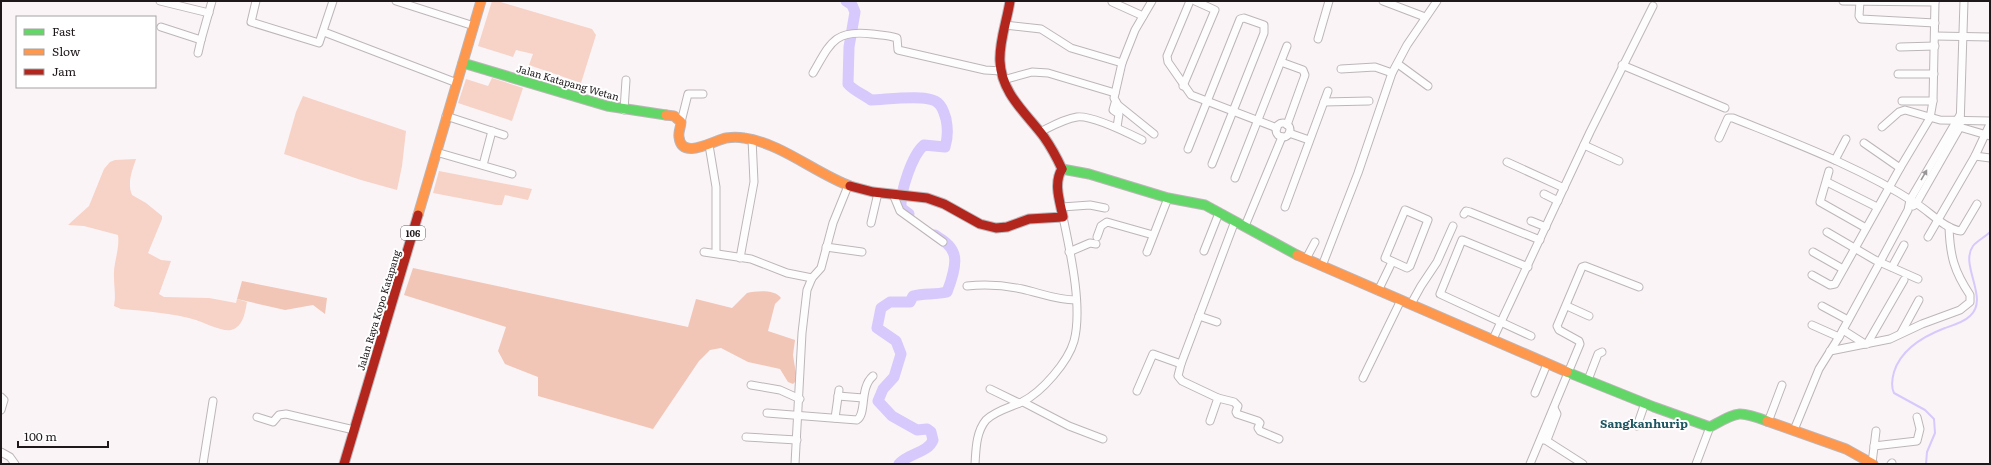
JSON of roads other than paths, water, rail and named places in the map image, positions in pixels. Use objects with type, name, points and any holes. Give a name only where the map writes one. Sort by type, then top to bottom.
[{"type":"street","points":[[160,1],[209,13]]},
{"type":"street","points":[[198,53],[212,1]]},
{"type":"street","points":[[256,1],[251,22],[320,43],[333,1]]},
{"type":"street","points":[[396,1],[474,26]]},
{"type":"street","name":"Jalan Raya Kopo Katapang","points":[[344,464],[481,1]]},
{"type":"street","points":[[1010,1],[1000,50],[1002,75],[1016,104],[1040,132],[1062,169],[1089,174],[1168,198],[1196,202],[1219,212],[1306,259],[1378,291],[1493,339],[1547,364],[1676,416],[1710,427]]},
{"type":"street","points":[[1117,127],[1119,114],[1113,110],[1115,93],[1122,63],[1135,30],[1152,1]]},
{"type":"street","points":[[1190,1],[1167,56],[1168,62],[1183,86],[1191,95],[1206,102],[1277,128]]},
{"type":"street","points":[[1183,86],[1215,10],[1195,1]]},
{"type":"street","points":[[1318,39],[1329,1]]},
{"type":"street","points":[[1383,1],[1401,4],[1426,17]]},
{"type":"street","points":[[1322,266],[1334,239],[1358,173],[1392,73],[1407,45],[1437,1]]},
{"type":"street","points":[[1812,275],[1833,286],[1930,118],[1934,101],[1935,1],[1843,1]]},
{"type":"street","points":[[1860,1],[1859,16],[1861,19],[1935,23]]},
{"type":"street","points":[[1796,431],[1824,369],[1823,365],[1830,351],[1958,122],[1964,37],[1964,1]]},
{"type":"street","points":[[1112,2],[1143,16]]},
{"type":"street","points":[[1493,339],[1622,65],[1653,6]]},
{"type":"street","points":[[1188,149],[1240,19],[1244,18],[1265,26],[1264,33],[1212,164]]},
{"type":"street","points":[[1005,25],[1041,29],[1071,48],[1122,63]]},
{"type":"street","points":[[160,27],[201,40]]},
{"type":"street","points":[[324,32],[456,83]]},
{"type":"street","points":[[813,73],[838,36],[852,33],[893,36],[897,39],[898,50],[1002,75],[1032,72],[1048,73],[1115,93]]},
{"type":"street","points":[[1935,36],[1990,37]]},
{"type":"street","points":[[1235,178],[1287,46]]},
{"type":"street","points":[[1900,46],[1935,46]]},
{"type":"street","points":[[1281,62],[1303,70],[1305,75],[1287,125]]},
{"type":"street","name":"Jalan Katapang Wetan","points":[[463,63],[592,102],[624,110],[670,115],[677,117],[681,122]]},
{"type":"street","points":[[1398,64],[1428,86]]},
{"type":"street","points":[[1622,65],[1725,108]]},
{"type":"street","points":[[1341,69],[1375,67],[1392,73]]},
{"type":"street","points":[[1898,74],[1934,74]]},
{"type":"street","points":[[624,110],[626,80]]},
{"type":"street","points":[[1284,207],[1328,91]]},
{"type":"street","points":[[704,94],[688,94],[681,122],[679,136],[683,145],[694,149],[726,138],[752,139],[783,152],[848,186],[878,193],[906,195],[937,201],[984,226],[996,228],[1006,228],[1023,220],[1090,206],[1105,208]]},
{"type":"street","points":[[1324,102],[1369,101]]},
{"type":"street","points":[[1902,101],[1934,101]]},
{"type":"street","points":[[1115,103],[1154,134]]},
{"type":"street","points":[[1882,127],[1899,112],[1905,110],[1930,118],[1958,122],[1990,121]]},
{"type":"street","points":[[446,116],[504,135]]},
{"type":"street","points":[[1040,132],[1062,121],[1079,116],[1117,127],[1142,140]]},
{"type":"street","points":[[1719,138],[1726,120],[1731,117],[1835,160],[1889,187],[1949,227],[1960,231],[1963,229],[1977,204]]},
{"type":"street","points":[[1958,122],[1988,136]]},
{"type":"street","points":[[1277,128],[1282,124],[1287,125]]},
{"type":"street","points":[[1928,237],[1988,136],[1990,124]]},
{"type":"street","points":[[1287,125],[1290,129],[1290,133]]},
{"type":"street","points":[[1277,128],[1278,134],[1282,137]]},
{"type":"street","points":[[483,165],[492,131]]},
{"type":"street","points":[[1290,133],[1309,140]]},
{"type":"street","points":[[1245,226],[1282,137],[1290,133]]},
{"type":"street","points":[[740,258],[754,182],[752,139]]},
{"type":"street","points":[[1835,160],[1846,139]]},
{"type":"street","points":[[1864,143],[1900,168]]},
{"type":"street","points":[[708,145],[716,187],[716,254]]},
{"type":"street","points":[[1584,145],[1619,161]]},
{"type":"street","points":[[436,152],[512,174]]},
{"type":"street","points":[[1975,156],[1990,158]]},
{"type":"street","points":[[1507,162],[1564,188]]},
{"type":"street","points":[[975,464],[977,442],[983,425],[992,416],[1021,402],[1052,377],[1069,353],[1076,331],[1076,300],[1062,212],[1058,176],[1062,169]]},
{"type":"street","points":[[1829,171],[1820,203],[1866,228]]},
{"type":"street","points":[[1827,182],[1878,207]]},
{"type":"street","points":[[795,464],[800,399],[804,308],[807,290],[812,278],[821,268],[833,223],[848,186]]},
{"type":"street","points":[[871,223],[878,193]]},
{"type":"street","points":[[894,194],[900,211],[943,242]]},
{"type":"street","points":[[1544,194],[1558,201]]},
{"type":"street","points":[[1147,252],[1168,198]]},
{"type":"street","points":[[1405,210],[1428,218],[1428,222],[1410,266],[1405,268],[1391,265],[1385,256],[1405,210]]},
{"type":"street","points":[[1464,214],[1466,211],[1472,212],[1540,240]]},
{"type":"street","points":[[1204,251],[1219,212]]},
{"type":"street","points":[[1235,221],[1181,364],[1178,376],[1179,380],[1218,398],[1234,402],[1238,406],[1236,412],[1237,414],[1258,421],[1260,423],[1258,428],[1260,431],[1279,439]]},
{"type":"street","points":[[1531,221],[1546,227]]},
{"type":"street","points":[[1069,252],[1096,240],[1100,226],[1107,222],[1153,235]]},
{"type":"street","points":[[1411,304],[1437,262],[1453,226]]},
{"type":"street","points":[[1830,351],[1890,339],[1901,333],[1960,310],[1970,302],[1970,295],[1952,264],[1949,227]]},
{"type":"street","points":[[1827,232],[1854,249],[1918,279]]},
{"type":"street","points":[[1528,267],[1460,241],[1440,295],[1531,336]]},
{"type":"street","points":[[1306,259],[1315,242]]},
{"type":"street","points":[[1892,267],[1904,245]]},
{"type":"street","points":[[826,246],[862,252]]},
{"type":"street","points":[[704,252],[763,263],[787,273],[812,278]]},
{"type":"street","points":[[1814,252],[1843,269]]},
{"type":"street","points":[[1378,291],[1391,265]]},
{"type":"street","points":[[1530,464],[1544,440],[1580,342],[1558,328],[1581,268],[1584,266],[1639,287]]},
{"type":"street","points":[[1866,344],[1904,280]]},
{"type":"street","points":[[967,286],[993,284],[1022,289],[1060,300],[1076,300]]},
{"type":"street","points":[[1363,378],[1401,300]]},
{"type":"street","points":[[1901,333],[1919,300]]},
{"type":"street","points":[[1567,306],[1589,316]]},
{"type":"street","points":[[1822,306],[1848,320]]},
{"type":"street","points":[[1199,316],[1217,322]]},
{"type":"street","points":[[1812,325],[1839,337]]},
{"type":"street","points":[[1843,330],[1866,344]]},
{"type":"street","points":[[1588,380],[1598,354],[1602,352]]},
{"type":"street","points":[[1137,391],[1153,354],[1181,364]]},
{"type":"street","points":[[1535,393],[1547,364]]},
{"type":"street","points":[[766,413],[859,420],[866,384],[873,376]]},
{"type":"street","points":[[751,385],[780,390],[800,399]]},
{"type":"street","points":[[1768,422],[1782,385]]},
{"type":"street","points":[[990,389],[1021,402],[1069,426],[1103,439]]},
{"type":"street","points":[[835,418],[839,393],[863,398]]},
{"type":"street","points":[[1,397],[4,400],[1,410]]},
{"type":"street","points":[[1210,421],[1218,398]]},
{"type":"street","points":[[203,464],[213,401]]},
{"type":"street","points":[[1637,426],[1645,403]]},
{"type":"street","points":[[1696,464],[1710,427],[1738,412],[1745,413],[1846,449],[1872,464],[1876,431]]},
{"type":"street","points":[[257,417],[273,422],[279,415],[286,414],[354,430]]},
{"type":"street","points":[[1874,446],[1917,441],[1920,429],[1917,417]]},
{"type":"street","points":[[746,437],[797,440]]},
{"type":"street","points":[[1544,440],[1583,464]]},
{"type":"street","points":[[1,452],[10,457],[16,464]]},
{"type":"waterway","points":[[846,1],[852,5],[855,12],[849,47],[848,84],[853,89],[871,100],[906,98],[925,98],[933,100],[941,106],[946,119],[947,140],[945,147],[924,145],[911,165],[901,201],[901,208],[909,214]]},
{"type":"waterway","points":[[1926,464],[1927,452],[1935,433],[1934,419],[1925,410],[1894,393],[1892,388],[1894,372],[1897,364],[1914,344],[1929,335],[1965,320],[1975,309],[1977,301],[1969,263],[1970,254],[1973,246],[1990,232]]},
{"type":"waterway","points":[[899,464],[907,457],[927,448],[933,440],[931,432],[927,429],[917,430],[892,416],[878,401],[883,389],[894,377],[901,354],[896,341],[877,328],[881,308],[890,302],[910,302],[913,296],[947,292],[953,272],[955,261],[954,256],[952,249],[935,235]]},
{"type":"district","name":"Sangkanhurip","points":[[1644,423]]}]
